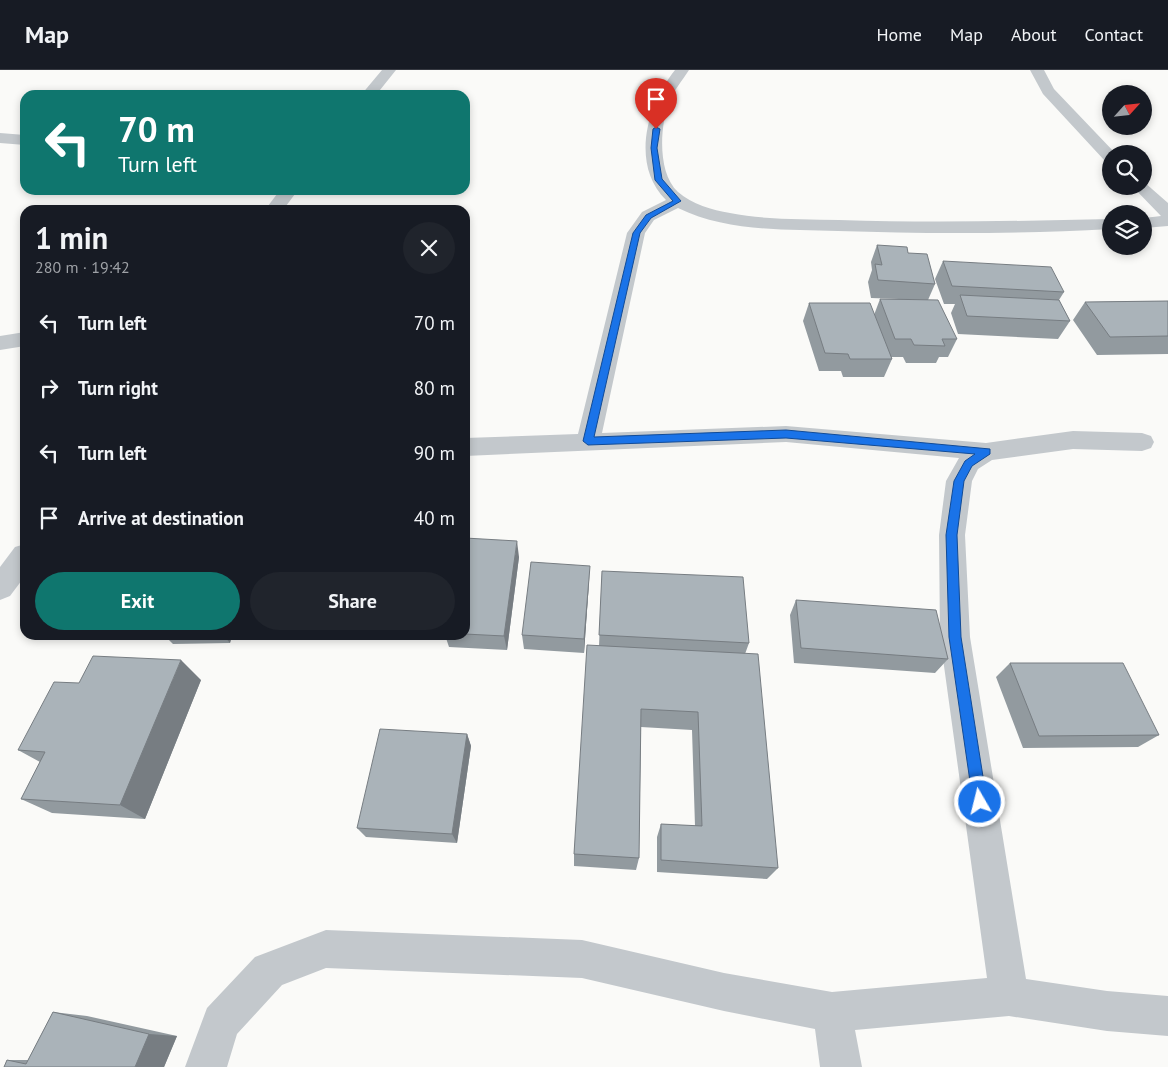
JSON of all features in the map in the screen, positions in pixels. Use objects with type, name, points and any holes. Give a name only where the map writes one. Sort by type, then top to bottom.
[{"type":"street","points":[[372,90],[388,70]]},
{"type":"street","points":[[682,70],[669,86],[659,110],[654,148],[659,180],[677,201],[702,213],[736,221],[897,228],[1035,228],[1102,224]]},
{"type":"street","points":[[1037,70],[1048,91],[1102,148]]},
{"type":"street","points":[[0,138],[20,140]]},
{"type":"street","points":[[278,205],[286,195]]},
{"type":"street","points":[[1149,195],[1168,213]]},
{"type":"street","points":[[588,441],[636,233],[648,216],[677,201]]},
{"type":"street","points":[[1152,222],[1168,221]]},
{"type":"street","points":[[0,343],[20,340]]},
{"type":"street","points":[[470,447],[786,434],[986,452],[1073,440],[1142,442]]},
{"type":"street","points":[[986,452],[969,464],[959,481],[952,535],[955,637],[1009,996]]},
{"type":"street","points":[[0,588],[20,562]]},
{"type":"street","points":[[206,1067],[221,1022],[269,971],[326,949],[582,959],[724,992],[832,1012],[1009,996],[1107,1012],[1168,1016]]},
{"type":"street","points":[[832,1012],[841,1067]]},
{"type":"building","points":[[877,245],[907,247],[908,253],[927,254],[935,284],[878,280],[875,264],[882,265]]},
{"type":"building","points":[[943,261],[1051,267],[1064,292],[952,286]]},
{"type":"building","points":[[960,295],[1059,300],[1070,321],[967,316]]},
{"type":"building","points":[[880,299],[938,300],[957,339],[942,339],[945,346],[914,345],[911,339],[895,339]]},
{"type":"building","points":[[1168,301],[1168,336],[1110,337],[1085,302]]},
{"type":"building","points":[[809,303],[870,303],[892,359],[850,359],[848,354],[825,353]]},
{"type":"building","points":[[470,538],[517,541],[504,636],[470,634]]},
{"type":"building","points":[[531,562],[590,566],[584,639],[522,635]]},
{"type":"building","points":[[602,571],[743,577],[749,643],[599,635]]},
{"type":"building","points":[[796,600],[936,610],[948,659],[801,648]]},
{"type":"building","points":[[587,645],[758,654],[778,868],[661,860],[661,824],[702,826],[698,712],[641,709],[639,858],[574,854]]},
{"type":"building","points":[[93,656],[181,660],[120,805],[21,799],[45,752],[18,750],[54,682],[79,683]]},
{"type":"building","points":[[1010,663],[1123,663],[1159,735],[1039,736]]},
{"type":"building","points":[[380,729],[467,734],[452,834],[357,828]]},
{"type":"building","points":[[53,1012],[149,1034],[135,1067],[4,1067],[7,1060],[26,1064]]},
{"type":"route","points":[[656,129],[654,148],[659,180],[677,201],[648,216],[636,233],[588,441],[786,434],[986,452],[969,464],[959,481],[952,535],[955,637],[980,802]]}]
